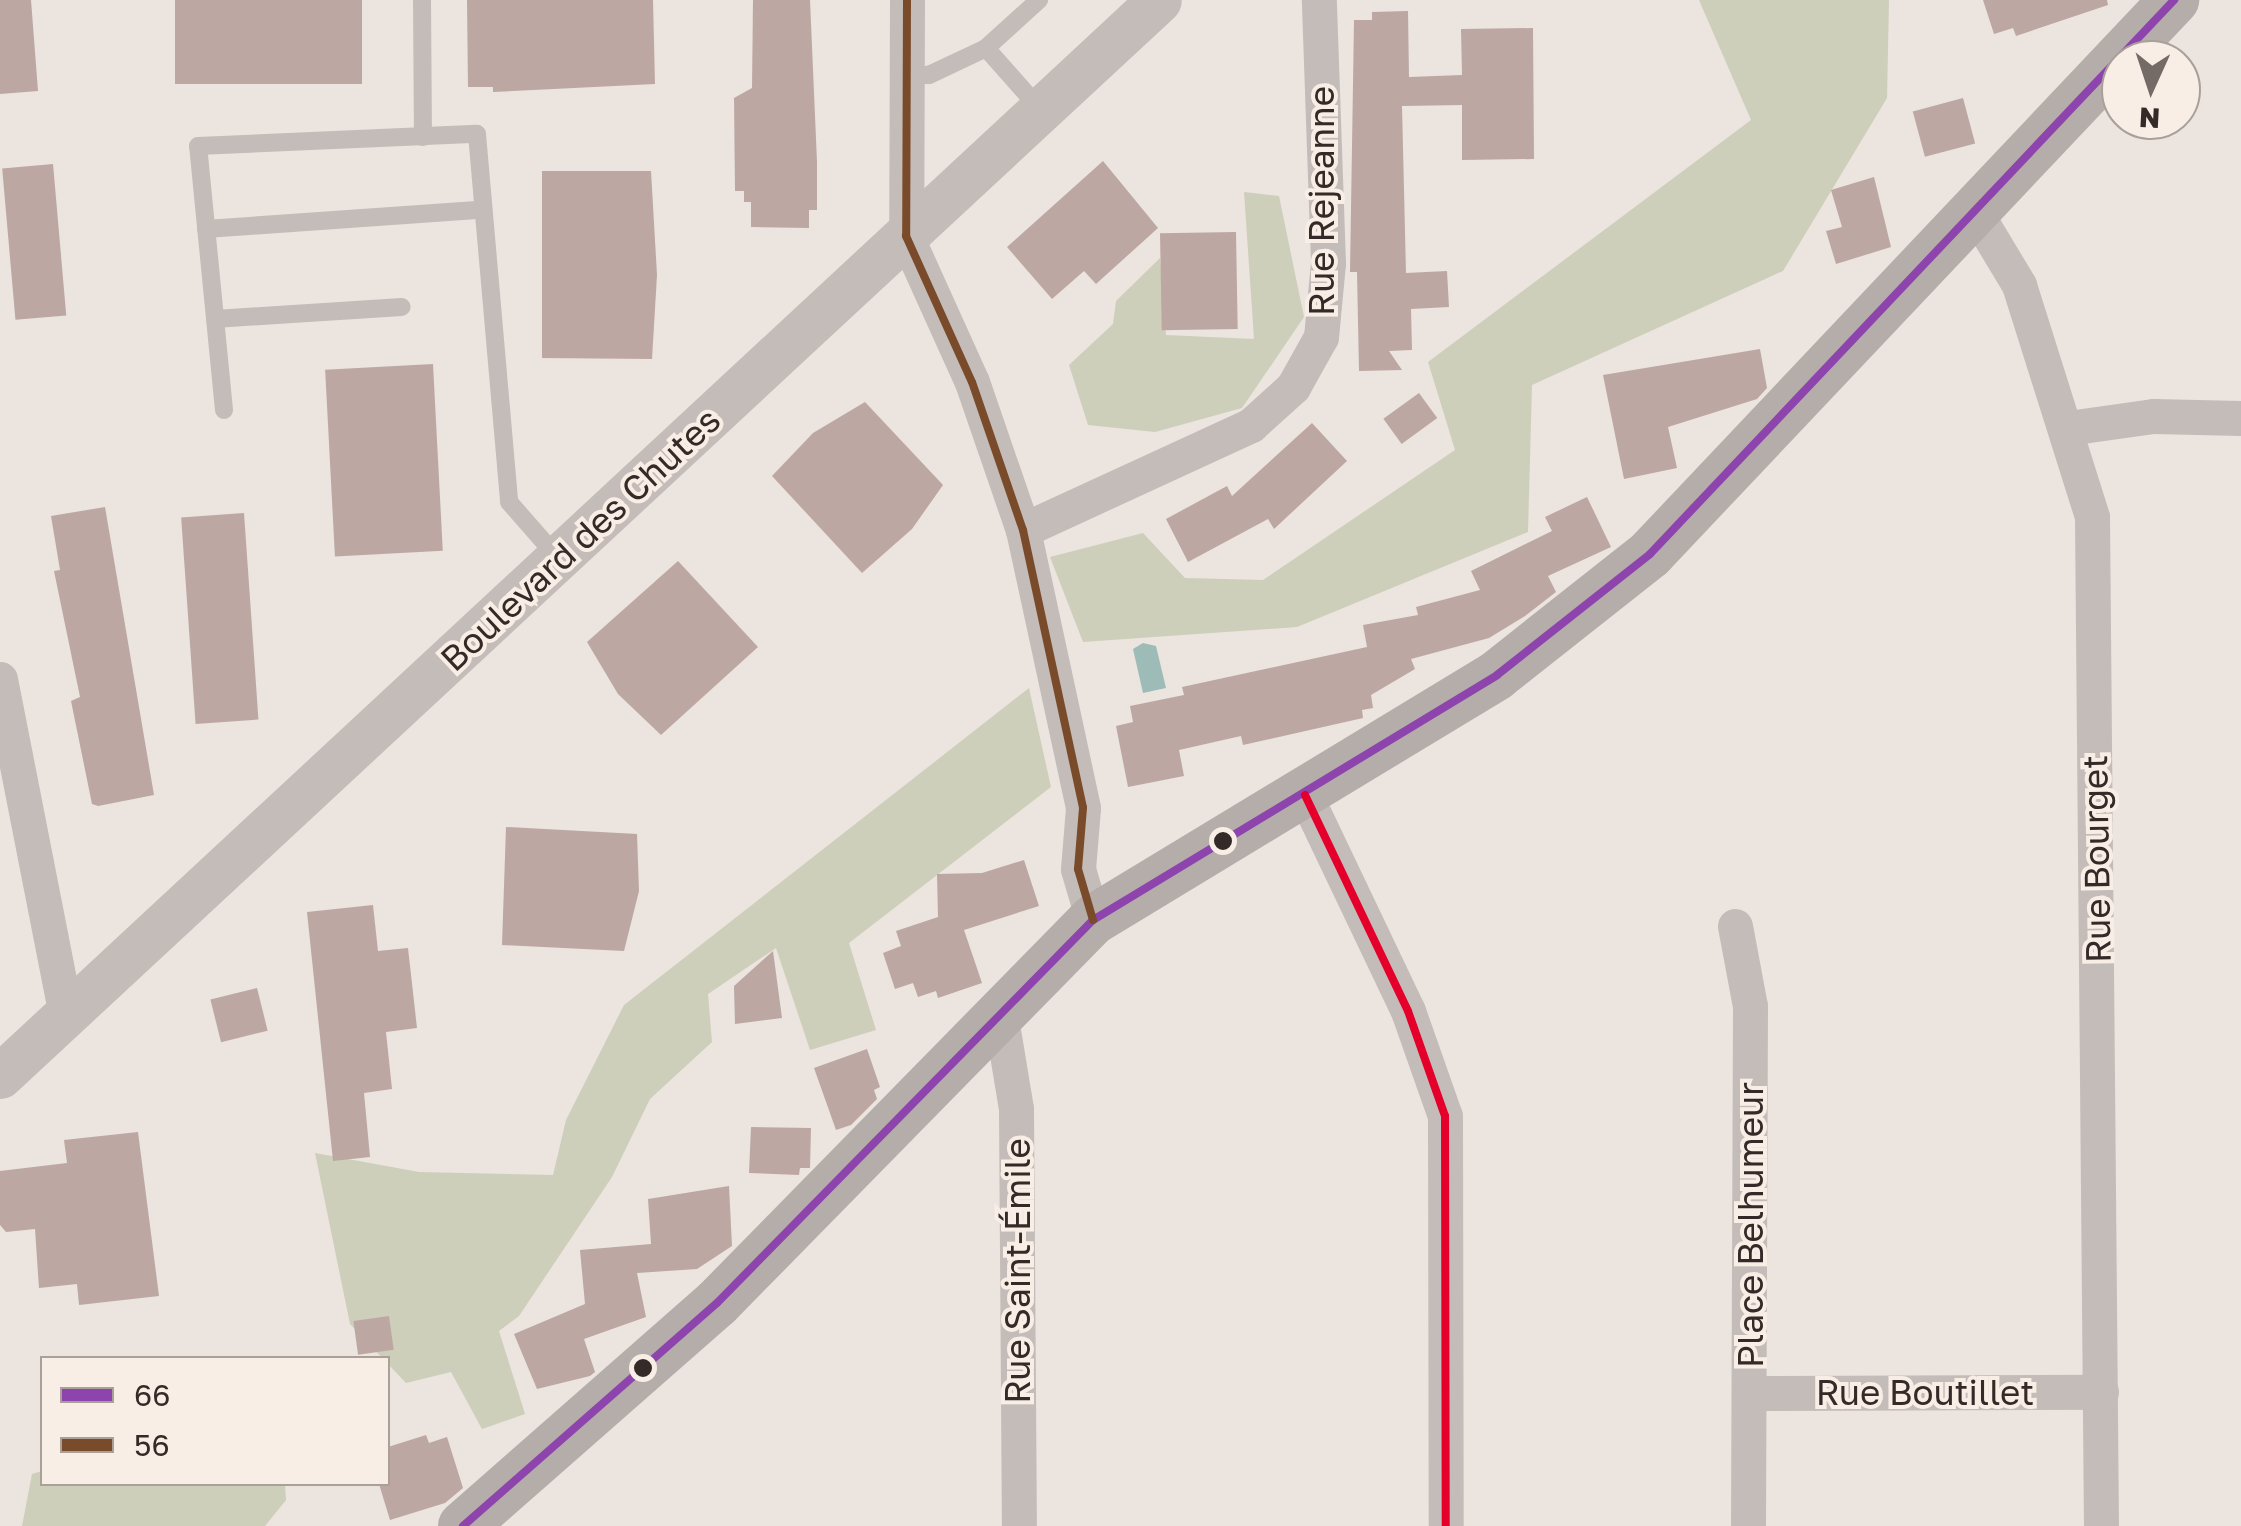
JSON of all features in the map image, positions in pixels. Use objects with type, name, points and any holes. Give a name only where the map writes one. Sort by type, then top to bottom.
[{"type":"main road","points":[[464,1526],[717,1303],[1001,1018],[1093,920],[1278,805],[1306,795],[1497,675],[1650,554],[1977,215],[2174,0]]},
{"type":"street","points":[[907,0],[906,236],[972,382],[1023,530],[1083,808],[1078,869],[1093,920]]},
{"type":"street","name":"Rue Rejeanne","points":[[1023,530],[1251,425],[1293,387],[1321,337],[1328,263],[1318,0]]},
{"type":"street","name":"Boulevard des Chutes","points":[[0,1076],[1157,1]]},
{"type":"street","name":"Rue Bourget","points":[[1977,215],[2019,285],[2068,428],[2092,517],[2101,1526]]},
{"type":"street","points":[[2068,428],[2153,416],[2241,418]]},
{"type":"street","points":[[0,679],[66,1016]]},
{"type":"street","points":[[1306,795],[1408,1011],[1445,1116],[1446,1526]]},
{"type":"street","name":"Place Belhumeur","points":[[1735,926],[1750,1006],[1748,1526]]},
{"type":"street","name":"Rue Saint-Émile","points":[[1001,1018],[1016,1109],[1019,1526]]},
{"type":"street","name":"Rue Boutillet","points":[[1750,1393],[2101,1392]]},
{"type":"lane","points":[[422,0],[423,137]]},
{"type":"lane","points":[[907,76],[929,75],[986,48],[1038,0]]},
{"type":"lane","points":[[986,48],[1042,110]]},
{"type":"lane","points":[[224,410],[198,146],[477,134],[480,210],[509,502],[558,559]]},
{"type":"lane","points":[[206,229],[480,210]]},
{"type":"lane","points":[[215,318],[402,307]]},
{"type":"green space","points":[[1699,0],[1889,0],[1887,98],[1783,271],[1532,385],[1528,532],[1297,627],[1083,642],[1050,557],[1143,533],[1185,578],[1263,580],[1455,450],[1428,362],[1751,120]]},
{"type":"green space","points":[[1244,192],[1279,196],[1304,317],[1242,408],[1155,432],[1088,425],[1069,365],[1113,324],[1116,301],[1160,258],[1166,335],[1254,339]]},
{"type":"green space","points":[[1029,688],[1051,787],[849,943],[876,1030],[810,1050],[776,948],[708,994],[712,1042],[650,1099],[612,1177],[519,1316],[499,1331],[525,1414],[482,1429],[451,1372],[406,1383],[390,1366],[390,1356],[380,1356],[350,1324],[315,1153],[419,1172],[553,1175],[566,1120],[624,1005]]},
{"type":"green space","points":[[40,1472],[40,1486],[285,1486],[286,1500],[265,1526],[22,1526],[32,1474]]},
{"type":"water","points":[[1143,643],[1156,646],[1166,688],[1143,693],[1133,649]]},
{"type":"building","points":[[0,0],[31,0],[38,91],[0,94]]},
{"type":"building","points":[[175,0],[362,0],[362,84],[175,84]]},
{"type":"building","points":[[467,0],[653,0],[655,84],[493,92],[493,87],[468,87]]},
{"type":"building","points":[[753,0],[810,0],[817,210],[809,210],[809,228],[751,227],[751,202],[744,202],[744,191],[735,191],[734,98],[752,88]]},
{"type":"building","points":[[1983,0],[2107,0],[2108,5],[2016,36],[2013,28],[1994,34]]},
{"type":"building","points":[[1408,11],[1409,77],[1462,75],[1461,29],[1533,28],[1534,159],[1462,160],[1462,105],[1402,106],[1406,273],[1447,271],[1449,307],[1411,309],[1412,350],[1389,351],[1402,370],[1359,371],[1357,272],[1350,272],[1354,20],[1372,20],[1372,12]]},
{"type":"building","points":[[1963,98],[1975,143],[1925,157],[1913,111]]},
{"type":"building","points":[[1103,161],[1158,228],[1096,284],[1084,271],[1052,299],[1007,247]]},
{"type":"building","points":[[53,164],[66,315],[15,320],[2,168]]},
{"type":"building","points":[[542,171],[651,171],[657,275],[652,359],[542,358]]},
{"type":"building","points":[[1874,177],[1891,247],[1836,264],[1826,231],[1842,227],[1831,190]]},
{"type":"building","points":[[1236,232],[1238,329],[1162,330],[1160,233]]},
{"type":"building","points":[[1760,349],[1767,388],[1757,399],[1668,427],[1677,468],[1624,479],[1603,375]]},
{"type":"building","points":[[433,364],[443,551],[335,556],[325,370]]},
{"type":"building","points":[[1419,393],[1437,418],[1402,444],[1383,419]]},
{"type":"building","points":[[865,402],[943,485],[912,529],[862,573],[772,476],[813,433]]},
{"type":"building","points":[[1312,423],[1347,461],[1274,529],[1268,519],[1188,562],[1166,519],[1227,486],[1232,496]]},
{"type":"building","points":[[1587,497],[1611,547],[1548,576],[1556,592],[1525,616],[1489,638],[1411,659],[1415,669],[1371,695],[1373,708],[1362,710],[1363,718],[1243,745],[1241,736],[1179,750],[1184,776],[1128,787],[1116,726],[1133,722],[1130,706],[1184,695],[1182,687],[1367,647],[1363,625],[1418,615],[1416,607],[1480,590],[1471,571],[1552,531],[1545,517]]},
{"type":"building","points":[[105,507],[154,795],[98,806],[92,804],[71,701],[80,697],[54,571],[60,570],[51,516]]},
{"type":"building","points":[[244,513],[258,719],[196,724],[181,517]]},
{"type":"building","points":[[678,561],[758,647],[661,735],[618,694],[587,642]]},
{"type":"building","points":[[506,827],[637,834],[639,891],[624,951],[502,945]]},
{"type":"building","points":[[1024,860],[1039,906],[964,930],[982,983],[938,998],[936,991],[918,997],[913,983],[895,989],[883,953],[901,946],[896,931],[938,917],[937,874],[982,873]]},
{"type":"building","points":[[373,905],[378,951],[408,948],[417,1028],[386,1032],[392,1089],[364,1093],[370,1157],[333,1161],[307,912]]},
{"type":"building","points":[[773,951],[782,1018],[735,1024],[734,986]]},
{"type":"building","points":[[257,988],[268,1031],[221,1042],[210,1000]]},
{"type":"building","points":[[867,1049],[880,1087],[874,1090],[877,1099],[851,1125],[836,1130],[814,1068]]},
{"type":"building","points":[[751,1127],[811,1128],[810,1168],[800,1168],[799,1175],[749,1173]]},
{"type":"building","points":[[138,1132],[159,1296],[79,1305],[77,1284],[39,1288],[35,1229],[6,1232],[0,1225],[0,1171],[67,1163],[64,1140]]},
{"type":"building","points":[[729,1186],[732,1246],[697,1269],[637,1273],[646,1317],[584,1339],[595,1372],[590,1376],[537,1389],[514,1334],[585,1304],[580,1250],[651,1244],[648,1199]]},
{"type":"building","points":[[389,1316],[394,1350],[358,1355],[353,1321]]},
{"type":"building","points":[[426,1435],[429,1443],[447,1437],[463,1488],[445,1503],[390,1520],[380,1486],[390,1486],[390,1446]]},
{"type":"transit line","name":"56","points":[[907,0],[906,236],[972,382],[1023,530],[1083,808],[1078,869],[1093,920]]},
{"type":"transit line","name":"66","points":[[463,1526],[717,1303],[1093,920],[1497,675],[1650,554],[2174,0]]},
{"type":"transit line","points":[[1305,795],[1408,1011],[1445,1116],[1446,1526]]}]
